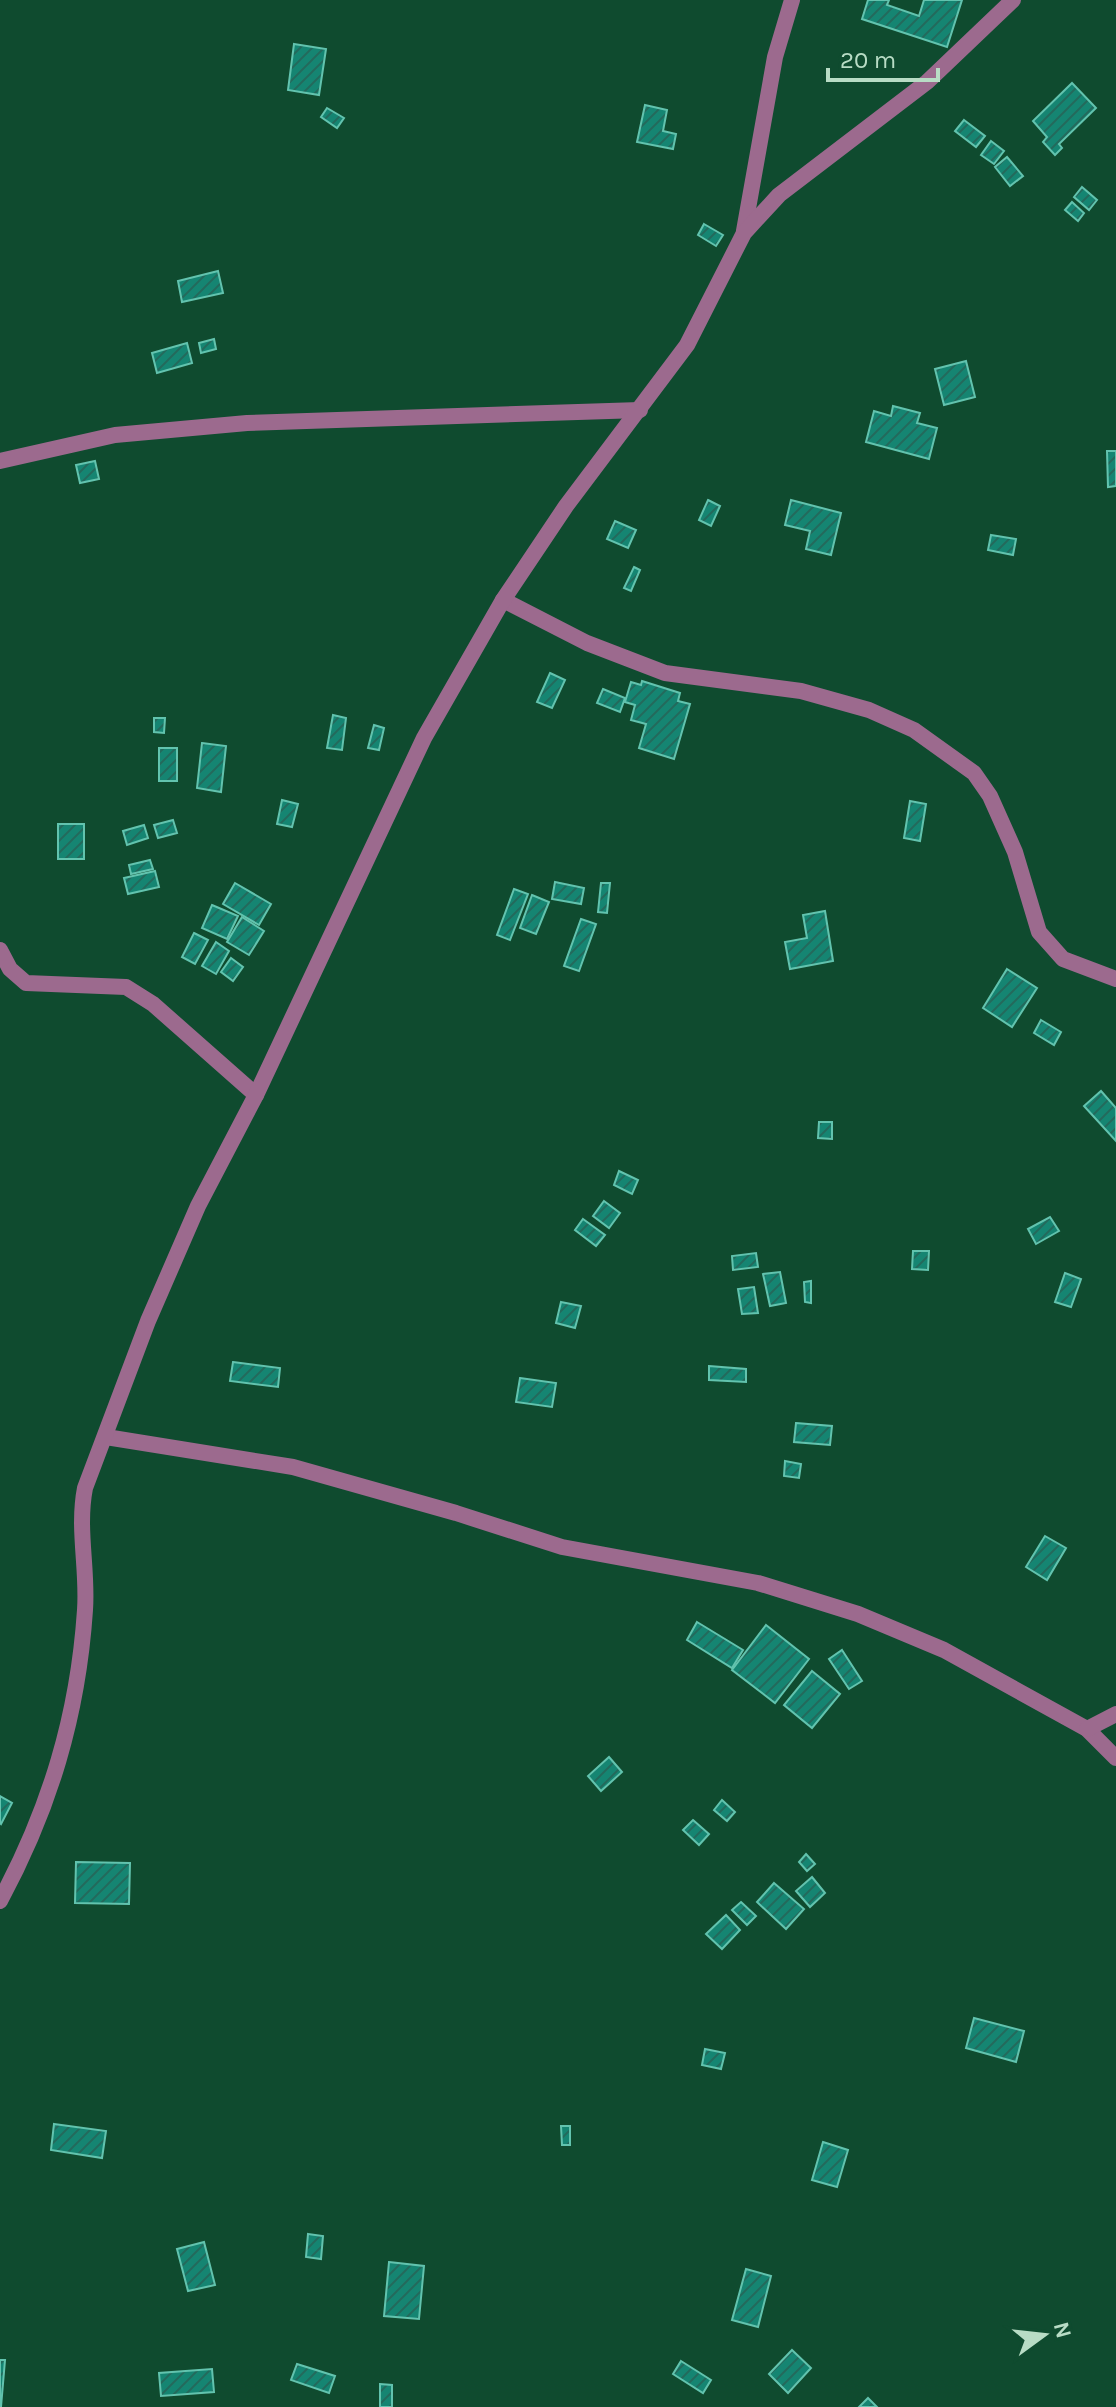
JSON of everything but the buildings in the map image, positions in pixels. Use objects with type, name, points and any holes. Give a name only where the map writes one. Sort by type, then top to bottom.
[{"type":"street","points":[[744,233],[775,57],[792,0]]},
{"type":"street","points":[[0,1901],[29,1847],[61,1761],[79,1686],[85,1605],[80,1514],[85,1488],[148,1321],[198,1206],[256,1095],[424,738],[503,600],[566,506],[687,345],[744,233],[779,195],[927,82],[1013,0]]},
{"type":"street","points":[[0,461],[115,435],[247,423],[640,410]]},
{"type":"street","points":[[503,600],[587,643],[665,673],[801,691],[869,710],[914,730],[974,773],[990,796],[1015,852],[1039,932],[1063,959],[1116,979]]},
{"type":"street","points":[[0,950],[10,969],[26,983],[126,987],[153,1004],[256,1095]]},
{"type":"street","points":[[106,1437],[293,1467],[562,1547],[758,1583],[858,1614],[944,1650],[1087,1729],[1116,1758]]},
{"type":"street","points":[[1087,1729],[1116,1714]]}]
